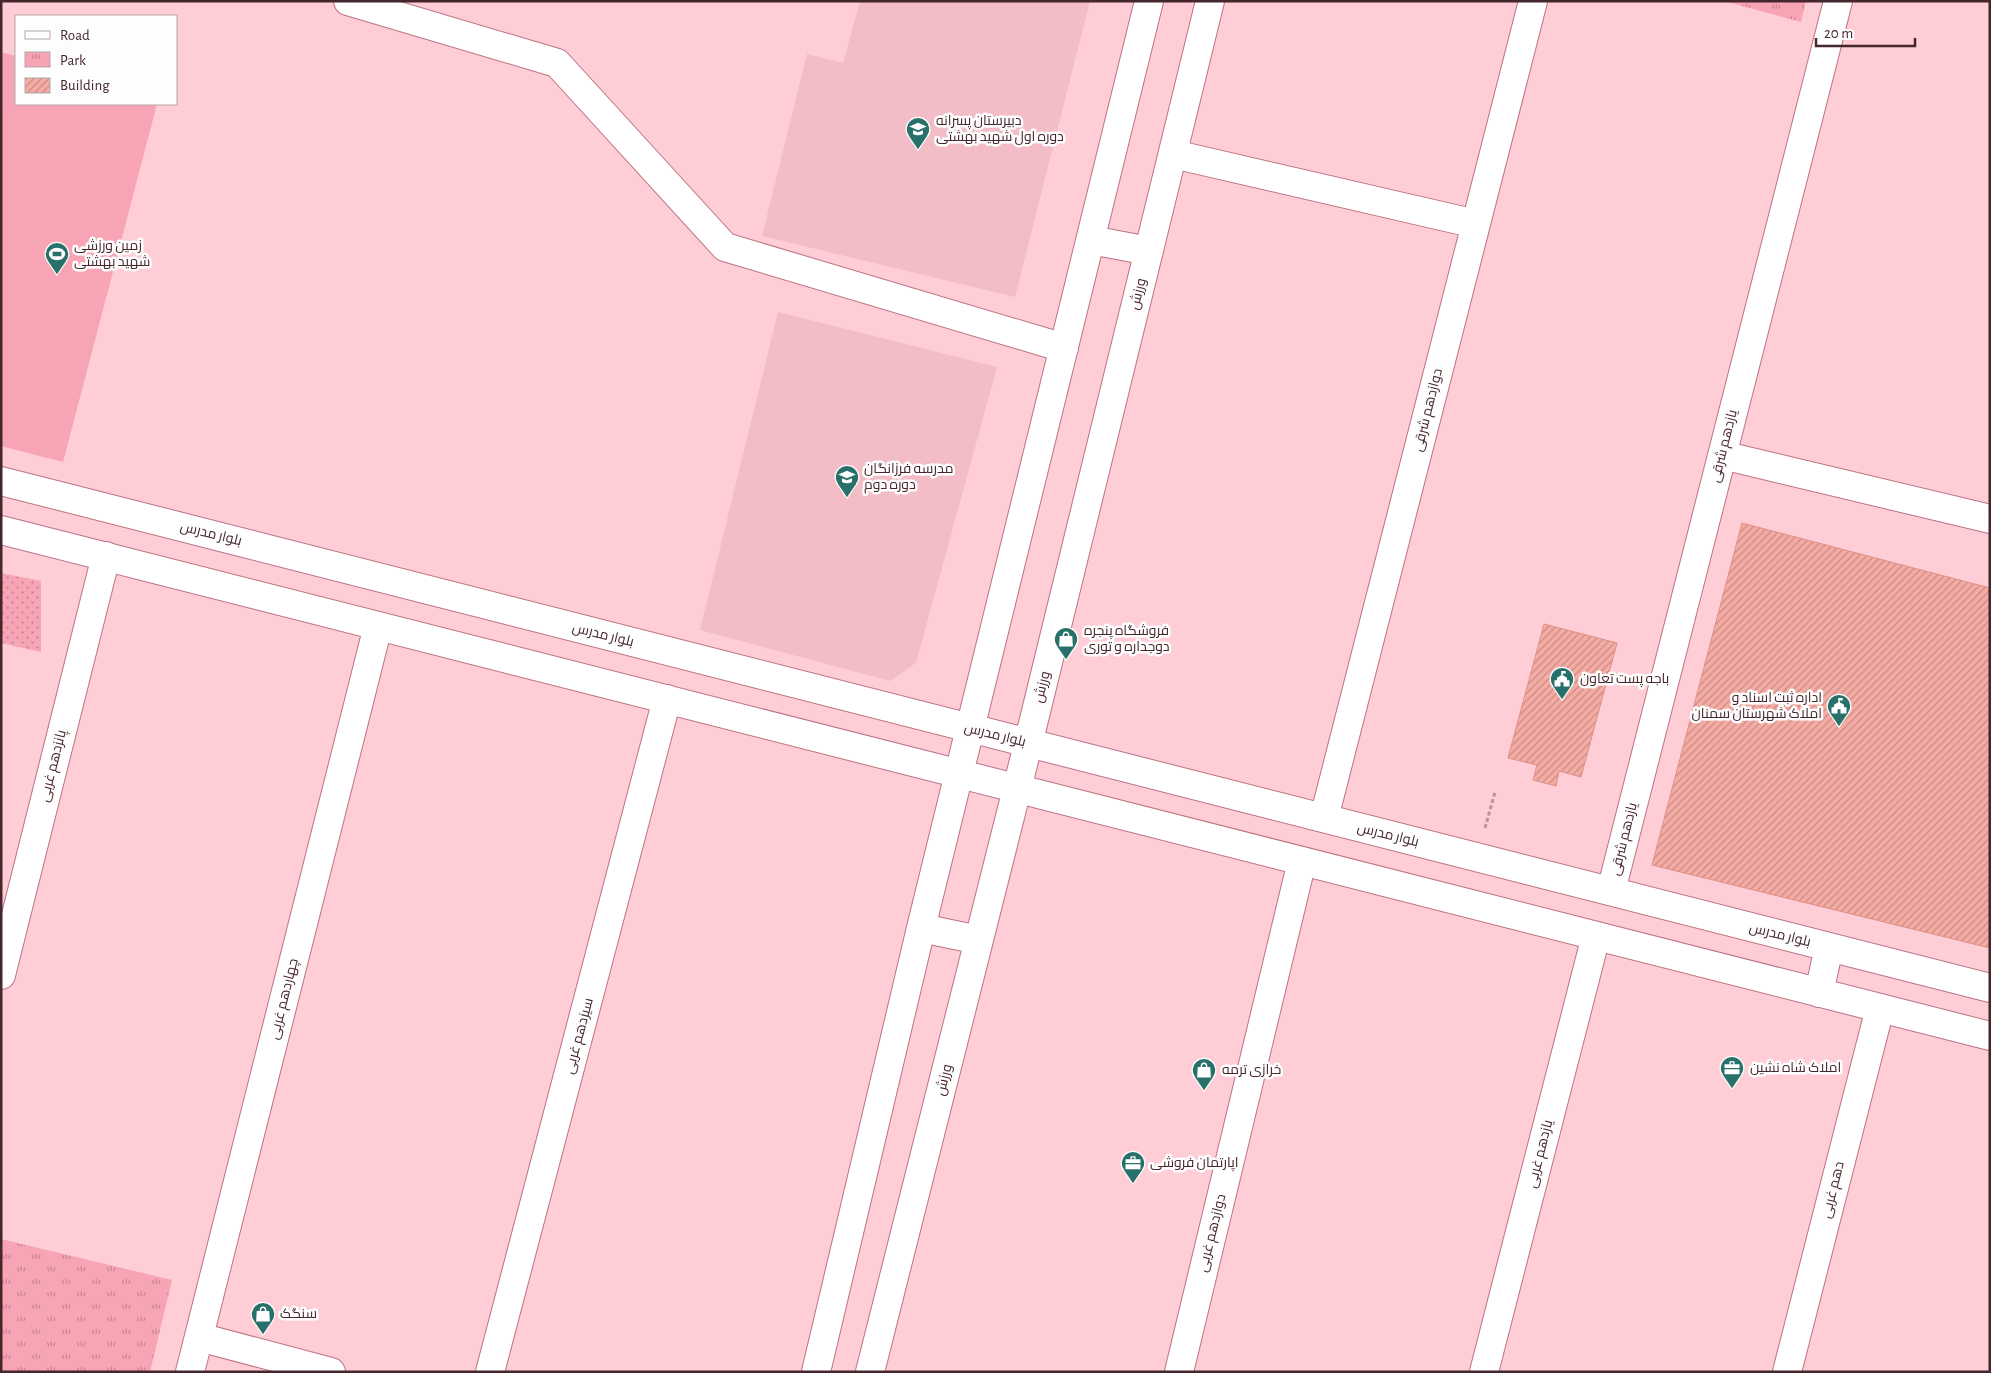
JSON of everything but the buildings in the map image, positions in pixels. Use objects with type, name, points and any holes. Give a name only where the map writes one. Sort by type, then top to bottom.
[{"type":"street","points":[[348,1],[557,63],[725,247],[1064,348]]},
{"type":"street","points":[[816,1372],[921,928],[1149,1]]},
{"type":"street","name":"ورزش","points":[[870,1372],[1017,788],[1210,1]]},
{"type":"street","name":"دوازدهم شرقی","points":[[1324,818],[1533,1]]},
{"type":"street","name":"یازدهم شرقی","points":[[1611,892],[1838,1]]},
{"type":"street","points":[[1172,154],[1476,224]]},
{"type":"street","points":[[1091,240],[1149,251]]},
{"type":"street","points":[[1722,454],[1990,518]]},
{"type":"street","name":"بلوار مدرس","points":[[1,481],[1990,988]]},
{"type":"street","points":[[1,530],[1990,1036]]},
{"type":"street","name":"پانزدهم غربی","points":[[1,975],[106,556]]},
{"type":"street","name":"چهاردهم غربی","points":[[190,1372],[378,626]]},
{"type":"street","name":"سیزدهم غربی","points":[[490,1372],[667,699]]},
{"type":"street","name":"دوازدهم غربی","points":[[1179,1372],[1302,861]]},
{"type":"street","points":[[921,928],[979,940]]},
{"type":"street","name":"یازدهم غربی","points":[[1484,1372],[1596,936]]},
{"type":"street","points":[[1819,993],[1829,947]]},
{"type":"street","name":"دهم غربی","points":[[1787,1372],[1880,1008]]},
{"type":"street","points":[[199,1337],[331,1372]]},
{"type":"path","points":[[1477,857],[1495,792]]},
{"type":"shaded area","name":"دبیرستان پسرانه دوره اول شهید بهشتی","points":[[860,1],[1090,1],[1015,297],[762,236],[807,54],[843,63]]},
{"type":"shaded area","name":"مدرسه فرزانگان دوره دوم","points":[[778,312],[997,367],[916,663],[890,681],[700,630]]},
{"type":"green space","points":[[1724,1],[1806,1],[1801,22]]},
{"type":"green space","name":"زمین ورزشی شهید بهشتی","points":[[1,52],[15,56],[15,105],[157,105],[63,462],[1,446]]},
{"type":"green space","points":[[1,573],[41,581],[41,652],[1,643]]},
{"type":"green space","points":[[1,1239],[172,1280],[150,1372],[1,1372]]},
{"type":"place","name":"دبیرستان پسرانه دوره اول شهید بهشتی","points":[[918,150]]},
{"type":"place","name":"زمین ورزشی شهید بهشتی","points":[[57,275]]},
{"type":"place","name":"مدرسه فرزانگان دوره دوم","points":[[847,498]]},
{"type":"place","name":"فروشگاه پنجره دوجداره و توری","points":[[1066,660]]},
{"type":"place","name":"باجه پست تعاون","points":[[1562,700]]},
{"type":"place","name":"اداره ثبت اسناد و املاک شهرستان سمنان","points":[[1839,727]]},
{"type":"place","name":"املاک شاه نشین","points":[[1732,1089]]},
{"type":"place","name":"خرازی ترمه","points":[[1204,1091]]},
{"type":"place","name":"اپارتمان فروشی","points":[[1133,1184]]},
{"type":"place","name":"سنگک","points":[[263,1335]]}]
